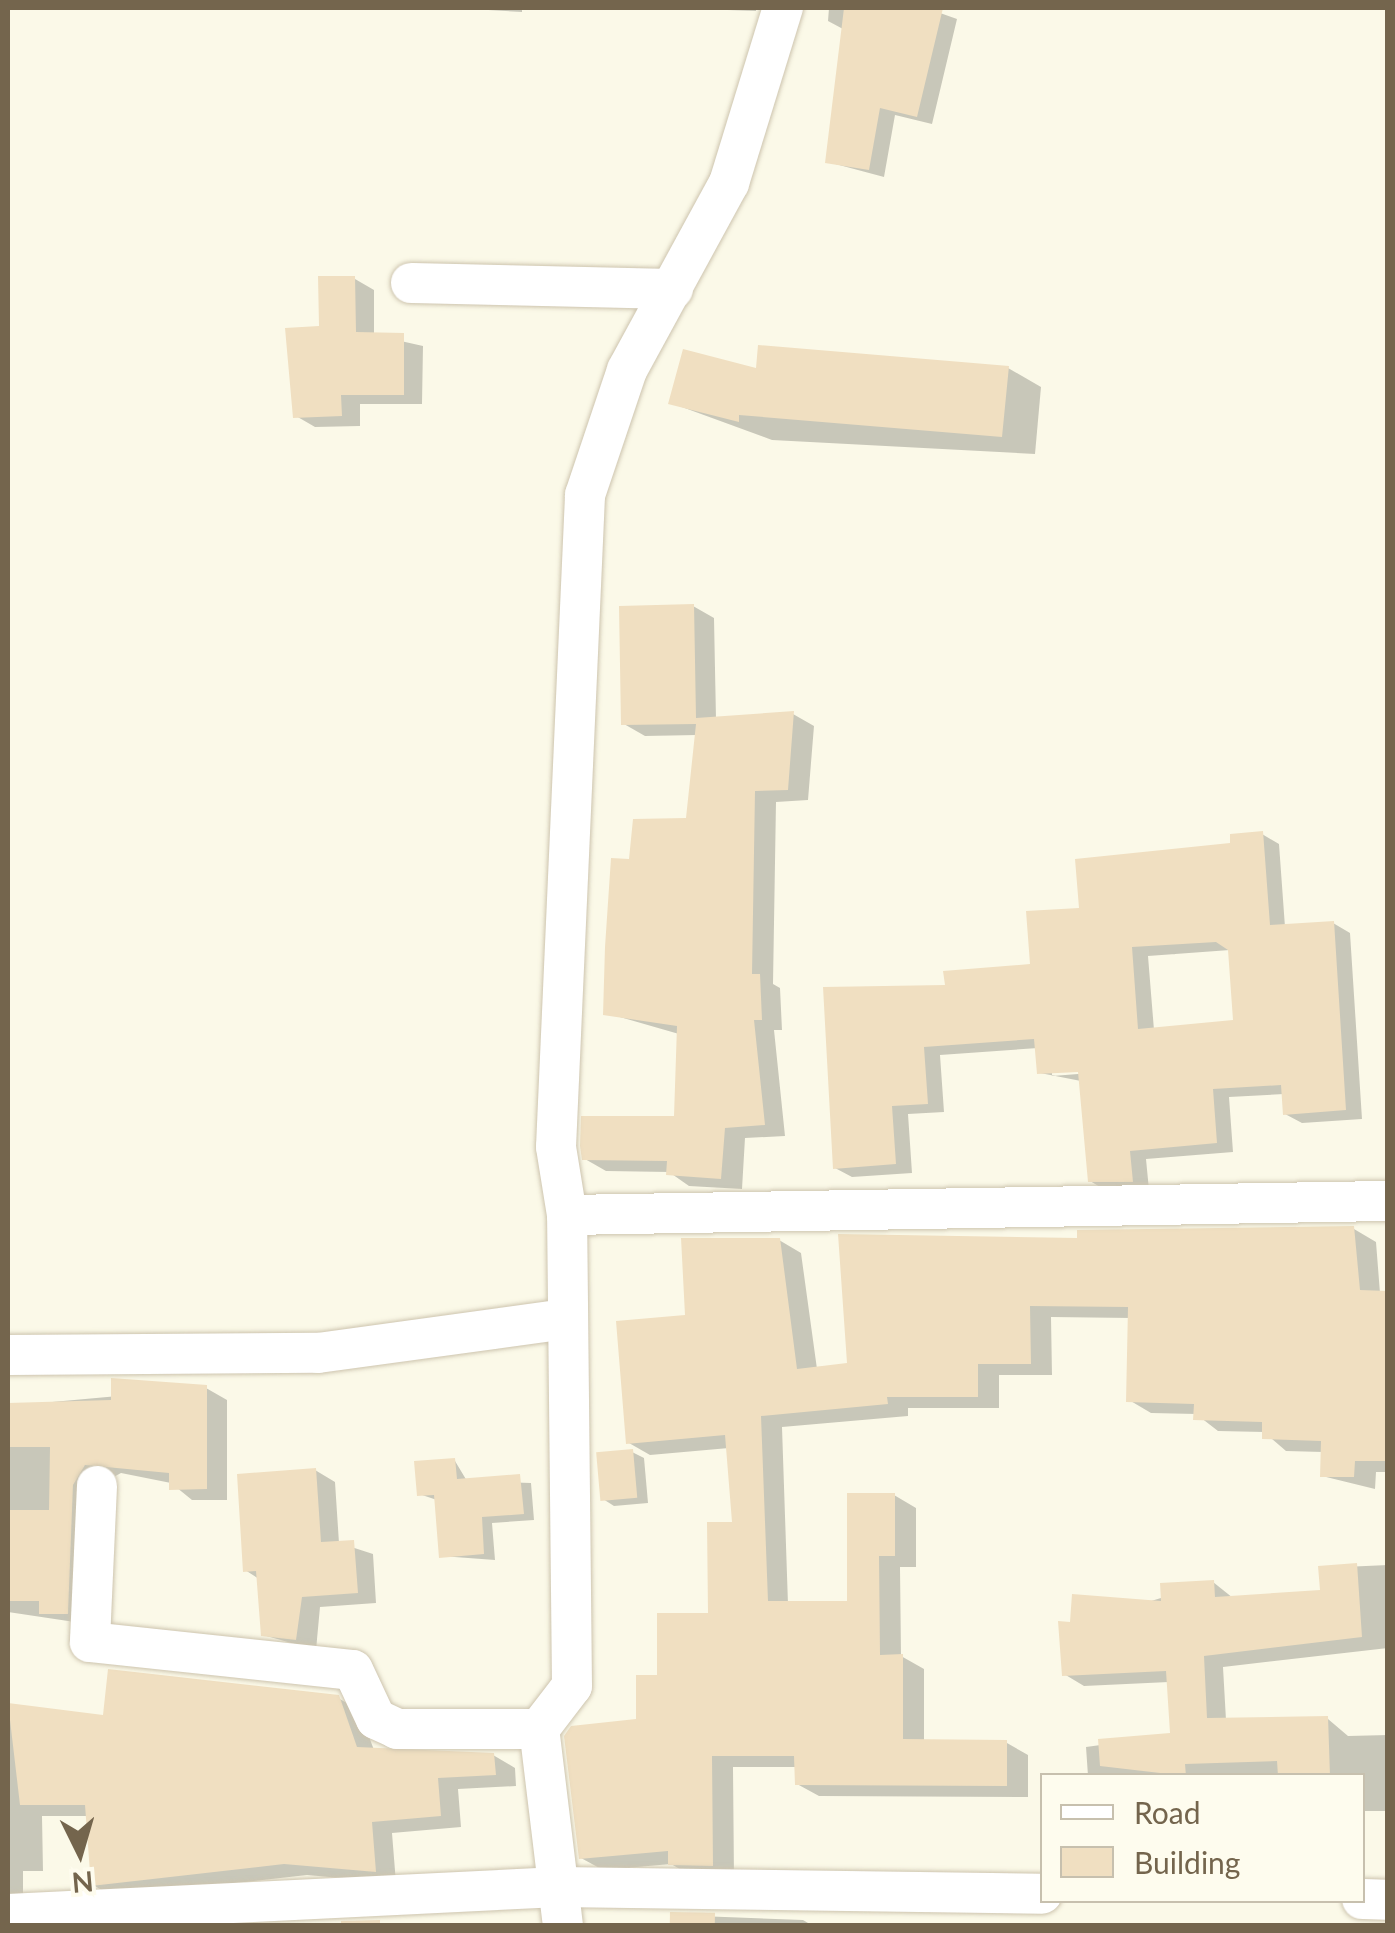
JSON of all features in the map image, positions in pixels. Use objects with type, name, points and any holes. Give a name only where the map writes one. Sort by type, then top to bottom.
[{"type":"street","points":[[561,1906],[539,1729],[572,1686],[567,1216],[556,1146],[585,496],[627,370],[661,287],[729,183],[783,8]]},
{"type":"street","points":[[411,283],[661,287]]},
{"type":"street","points":[[567,1216],[1388,1201]]},
{"type":"street","points":[[8,1355],[318,1353],[567,1319]]},
{"type":"street","points":[[97,1486],[90,1642],[353,1670],[376,1720],[397,1730],[539,1729]]},
{"type":"street","points":[[8,1914],[1040,1894]]},
{"type":"building","points":[[844,8],[943,8],[917,117],[880,108],[869,170],[825,163]]},
{"type":"building","points":[[318,276],[355,276],[356,332],[404,333],[404,395],[341,395],[342,416],[293,418],[285,328],[319,326]]},
{"type":"building","points":[[758,345],[1009,366],[1002,437],[739,415],[739,422],[668,404],[683,349],[756,368]]},
{"type":"building","points":[[694,604],[696,718],[794,711],[788,790],[755,791],[752,974],[760,974],[762,1020],[754,1020],[765,1125],[725,1128],[721,1179],[666,1175],[667,1161],[582,1160],[580,1146],[581,1116],[674,1116],[677,1026],[603,1015],[605,947],[611,858],[629,859],[633,819],[686,818],[696,724],[621,725],[619,606]]},
{"type":"building","points":[[1263,831],[1270,925],[1334,921],[1346,1110],[1283,1115],[1281,1085],[1213,1089],[1217,1143],[1130,1151],[1133,1182],[1088,1182],[1078,1072],[1037,1074],[1034,1039],[924,1047],[928,1104],[892,1106],[896,1164],[833,1169],[823,987],[945,985],[943,971],[1030,964],[1026,911],[1079,908],[1075,859],[1230,843],[1230,834]],"holes":[[[1216,942],[1228,950],[1233,1020],[1138,1029],[1132,947]]]},
{"type":"building","points":[[1354,1226],[1360,1290],[1388,1291],[1388,1461],[1355,1461],[1354,1477],[1320,1477],[1321,1441],[1262,1439],[1262,1422],[1193,1420],[1194,1404],[1126,1402],[1128,1307],[1030,1306],[1031,1364],[978,1364],[978,1397],[887,1397],[888,1404],[761,1416],[768,1601],[847,1601],[847,1493],[895,1493],[895,1556],[879,1556],[880,1655],[903,1654],[903,1739],[1007,1740],[1007,1786],[795,1785],[794,1756],[712,1756],[713,1866],[668,1865],[668,1851],[579,1859],[564,1736],[571,1726],[636,1719],[636,1675],[657,1675],[657,1613],[708,1613],[707,1522],[732,1522],[725,1435],[626,1444],[616,1321],[685,1315],[681,1238],[780,1238],[797,1369],[847,1363],[838,1234],[1077,1238],[1077,1230]]},
{"type":"building","points":[[111,1378],[207,1385],[207,1489],[169,1490],[169,1473],[85,1465],[73,1485],[68,1614],[39,1614],[39,1601],[8,1601],[8,1510],[49,1510],[50,1447],[8,1447],[8,1403],[111,1400]]},
{"type":"building","points":[[633,1449],[637,1498],[600,1501],[596,1452]]},
{"type":"building","points":[[455,1458],[457,1479],[520,1474],[524,1514],[482,1517],[484,1554],[439,1558],[434,1495],[417,1496],[414,1461]]},
{"type":"building","points":[[316,1468],[321,1542],[354,1540],[358,1593],[302,1597],[296,1640],[261,1636],[256,1571],[243,1572],[237,1474]]},
{"type":"building","points":[[1357,1563],[1362,1637],[1204,1656],[1207,1718],[1328,1716],[1330,1773],[1278,1773],[1277,1761],[1185,1764],[1186,1773],[1100,1766],[1098,1739],[1170,1733],[1166,1671],[1062,1676],[1058,1621],[1070,1622],[1072,1594],[1161,1601],[1160,1583],[1214,1580],[1215,1597],[1320,1590],[1318,1566]]},
{"type":"building","points":[[108,1669],[339,1695],[357,1747],[494,1753],[496,1775],[438,1778],[441,1816],[372,1822],[376,1872],[284,1864],[91,1886],[85,1805],[20,1805],[8,1703],[103,1715]]},
{"type":"building","points":[[670,1912],[715,1913],[715,1926],[670,1926]]},
{"type":"building","points":[[380,1920],[380,1926],[341,1926],[341,1921]]}]
